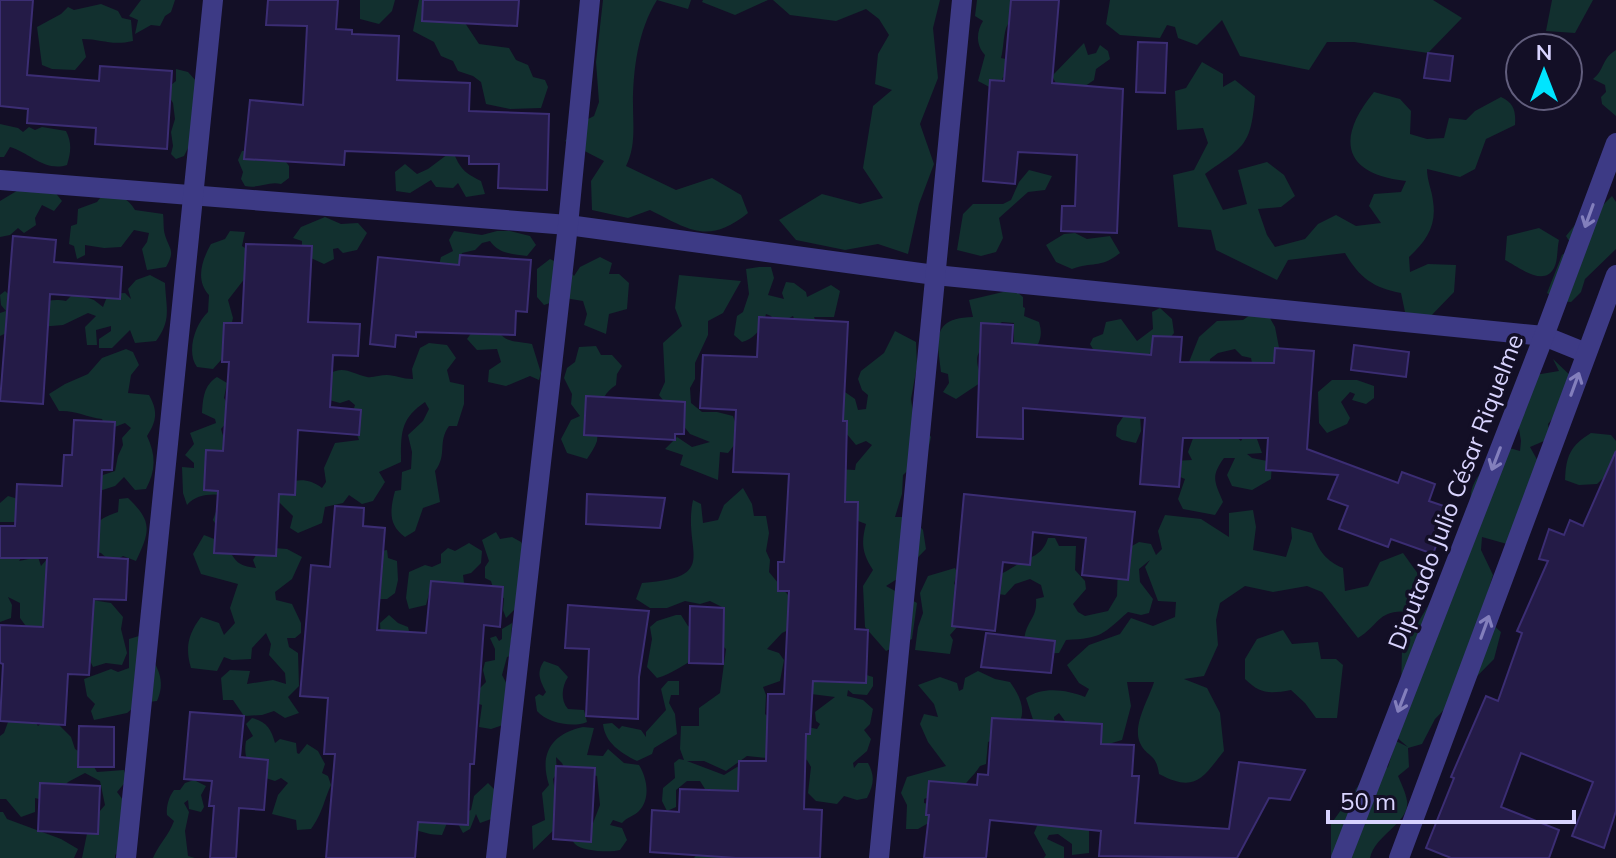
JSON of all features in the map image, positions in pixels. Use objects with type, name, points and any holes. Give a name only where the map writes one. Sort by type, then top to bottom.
[{"type":"street","points":[[126,858],[213,0]]},
{"type":"street","points":[[496,858],[568,225],[590,0]]},
{"type":"street","points":[[879,858],[962,0]]},
{"type":"street","name":"Diputado Julio César Riquelme","points":[[1341,858],[1616,143]]},
{"type":"street","points":[[0,180],[568,225],[935,275],[1544,336],[1586,353]]},
{"type":"street","points":[[1399,858],[1616,275]]},
{"type":"green space","points":[[141,0],[175,0],[171,12],[160,26],[151,25],[135,34],[138,20],[129,16]]},
{"type":"green space","points":[[360,0],[395,0],[392,11],[379,24],[360,19]]},
{"type":"green space","points":[[419,0],[462,0],[461,17],[479,44],[509,48],[516,60],[528,65],[533,77],[545,80],[548,87],[541,108],[510,109],[486,104],[481,82],[458,71],[453,61],[441,56],[434,42],[413,31]]},
{"type":"green space","points":[[603,0],[657,0],[645,24],[638,50],[633,91],[633,143],[626,166],[676,190],[712,178],[741,195],[748,213],[734,223],[721,229],[699,231],[650,210],[628,218],[592,210],[591,181],[604,161],[565,141],[584,121],[594,116],[599,102],[596,62]]},
{"type":"green space","points":[[657,0],[691,0],[688,9]]},
{"type":"green space","points":[[703,0],[768,0],[735,15]]},
{"type":"green space","points":[[773,0],[940,0],[933,28],[938,78],[920,124],[934,164],[919,204],[908,254],[878,244],[845,250],[796,240],[779,220],[822,194],[860,204],[883,198],[863,168],[873,106],[892,90],[875,84],[878,54],[889,35],[879,19],[866,9],[836,21],[790,15]]},
{"type":"green space","points":[[977,0],[1022,0],[1006,27],[1001,58],[1015,61],[1014,80],[1003,77],[999,92],[978,81],[985,55],[978,34],[983,21],[975,16]]},
{"type":"green space","points":[[1110,0],[1433,0],[1462,18],[1428,53],[1354,42],[1327,42],[1309,70],[1240,56],[1222,20],[1197,45],[1178,38],[1175,27],[1167,25],[1160,38],[1120,35],[1106,24]]},
{"type":"green space","points":[[1552,0],[1593,0],[1576,32],[1546,31]]},
{"type":"green space","points":[[101,4],[118,11],[122,18],[131,20],[133,41],[112,43],[82,39],[86,57],[75,70],[52,69],[42,65],[37,27],[68,7],[74,10]]},
{"type":"green space","points":[[1084,43],[1088,55],[1096,53],[1100,45],[1108,51],[1110,59],[1096,69],[1094,80],[1065,100],[1052,76]]},
{"type":"green space","points":[[1616,50],[1616,116],[1602,104],[1605,85],[1593,79]]},
{"type":"green space","points":[[1202,62],[1223,74],[1223,87],[1235,80],[1255,96],[1251,126],[1243,144],[1205,174],[1223,210],[1247,204],[1238,170],[1267,162],[1284,175],[1295,196],[1281,207],[1258,209],[1267,235],[1275,247],[1305,239],[1318,224],[1336,215],[1356,226],[1381,223],[1369,206],[1374,194],[1401,192],[1406,181],[1369,171],[1358,162],[1352,151],[1354,124],[1374,92],[1400,99],[1411,111],[1410,134],[1427,139],[1444,138],[1449,118],[1466,120],[1475,111],[1501,97],[1504,98],[1504,112],[1514,112],[1515,125],[1486,139],[1475,169],[1460,177],[1427,169],[1434,210],[1432,225],[1425,239],[1409,257],[1410,272],[1428,264],[1456,265],[1454,292],[1427,320],[1405,312],[1401,293],[1368,280],[1345,253],[1288,260],[1277,280],[1216,250],[1211,230],[1178,227],[1173,175],[1194,170],[1208,143],[1203,128],[1177,130],[1175,91],[1186,88]]},
{"type":"green space","points":[[176,69],[188,72],[197,82],[192,148],[176,159],[171,154],[171,132],[175,119],[173,103],[165,90],[176,81]]},
{"type":"green space","points":[[0,124],[23,132],[29,127],[66,131],[70,148],[67,165],[45,164],[10,147],[4,157],[0,157]]},
{"type":"green space","points":[[242,151],[278,151],[289,166],[289,178],[281,184],[245,186],[238,160]]},
{"type":"green space","points":[[448,154],[455,156],[465,171],[481,181],[485,194],[466,197],[458,183],[453,188],[436,187],[431,180],[410,193],[396,191],[395,172],[405,164],[417,174]]},
{"type":"green space","points":[[1029,170],[1052,176],[1045,190],[1028,192],[999,218],[1003,238],[996,252],[981,256],[957,250],[963,214],[973,204],[1003,204],[1011,200],[1019,182]]},
{"type":"green space","points":[[20,189],[54,191],[62,201],[54,211],[42,205],[35,218],[36,225],[24,233],[18,228],[10,235],[0,237],[0,201]]},
{"type":"green space","points":[[104,193],[122,197],[135,210],[163,214],[164,233],[171,250],[166,267],[147,270],[142,249],[149,233],[134,230],[121,247],[85,245],[85,255],[77,259],[74,246],[69,244],[71,226],[77,224],[78,209],[97,202]]},
{"type":"green space","points":[[1612,196],[1616,202],[1616,249],[1585,279],[1581,292],[1571,302],[1559,301],[1547,293],[1562,255],[1573,247],[1566,236],[1583,215],[1596,212]]},
{"type":"green space","points":[[325,217],[341,224],[358,223],[367,233],[357,250],[343,253],[338,248],[333,249],[334,259],[324,264],[302,254],[302,241],[293,238],[301,227]]},
{"type":"green space","points":[[1539,228],[1559,240],[1555,265],[1550,274],[1544,276],[1530,274],[1505,260],[1507,236]]},
{"type":"green space","points":[[230,231],[245,232],[242,246],[256,255],[256,264],[228,300],[233,318],[228,339],[230,350],[213,369],[197,367],[192,346],[199,324],[208,312],[209,295],[202,283],[203,263],[211,244],[225,239]]},
{"type":"green space","points":[[454,231],[482,235],[510,231],[530,236],[536,245],[527,256],[502,251],[490,241],[462,253],[457,269],[438,269],[441,257],[453,251],[449,240]]},
{"type":"green space","points":[[1075,233],[1087,239],[1110,236],[1120,253],[1102,263],[1072,269],[1056,262],[1046,245],[1064,234]]},
{"type":"green space","points":[[600,257],[612,263],[609,274],[619,274],[629,283],[627,309],[609,314],[606,334],[584,325],[587,314],[583,301],[565,298],[544,305],[537,297],[537,269],[550,259],[566,267],[574,276],[580,267]]},
{"type":"green space","points":[[771,267],[774,278],[768,295],[784,299],[782,293],[786,282],[794,283],[806,292],[807,297],[831,285],[840,291],[834,317],[814,317],[818,327],[797,329],[793,316],[778,324],[766,314],[758,332],[742,342],[734,335],[737,316],[743,312],[749,294],[746,269]]},
{"type":"green space","points":[[150,275],[165,283],[166,320],[156,341],[135,343],[130,330],[112,348],[99,348],[99,339],[111,331],[111,326],[96,330],[97,345],[87,345],[85,327],[96,316],[88,313],[63,325],[15,329],[0,336],[0,313],[6,311],[1,305],[0,295],[5,291],[15,300],[29,305],[66,301],[74,293],[103,307],[108,294],[125,293],[131,299],[128,289],[136,280]]},
{"type":"green space","points":[[679,275],[741,281],[723,313],[708,321],[708,335],[695,363],[695,379],[690,388],[691,403],[702,412],[733,416],[736,425],[734,433],[739,439],[728,453],[720,452],[718,480],[680,465],[683,455],[665,449],[677,437],[692,447],[710,442],[690,434],[659,395],[665,382],[663,343],[682,326],[675,308]]},
{"type":"green space","points":[[1017,292],[1023,297],[1024,316],[1039,322],[1039,342],[1033,353],[1014,355],[1014,323],[1002,322],[990,330],[977,362],[983,381],[956,399],[943,392],[949,383],[948,374],[941,372],[938,350],[943,326],[959,318],[973,317],[969,300]]},
{"type":"green space","points":[[1263,306],[1275,327],[1282,363],[1254,373],[1251,358],[1242,356],[1235,349],[1218,353],[1210,359],[1203,400],[1186,439],[1179,422],[1181,382],[1199,337],[1217,321],[1243,320]]},
{"type":"green space","points":[[1160,308],[1172,319],[1174,333],[1163,346],[1150,352],[1140,414],[1141,431],[1136,443],[1122,440],[1116,436],[1117,426],[1125,414],[1136,363],[1130,353],[1097,356],[1090,344],[1093,338],[1103,334],[1106,322],[1121,319],[1137,341],[1153,329],[1152,312]]},
{"type":"green space","points":[[479,322],[492,323],[509,340],[532,344],[541,373],[539,380],[530,376],[506,386],[488,382],[489,370],[501,362],[497,349],[477,350],[467,339]]},
{"type":"green space","points":[[895,331],[916,342],[917,366],[911,399],[913,412],[931,437],[928,451],[903,475],[902,494],[895,517],[912,517],[923,530],[926,549],[886,586],[917,603],[912,639],[886,651],[865,627],[863,586],[873,570],[864,548],[866,524],[845,516],[838,469],[855,470],[856,464],[872,445],[866,441],[856,445],[836,421],[842,390],[855,399],[858,410],[866,409],[868,395],[862,390],[858,379],[861,371],[884,353]]},
{"type":"green space","points":[[429,343],[447,345],[456,358],[447,370],[450,382],[464,385],[464,404],[457,426],[449,426],[445,432],[441,459],[435,471],[440,502],[423,508],[415,531],[405,537],[393,522],[391,511],[395,491],[401,490],[402,472],[411,469],[412,452],[408,435],[423,421],[429,409],[425,402],[406,421],[401,462],[379,472],[385,482],[373,501],[362,504],[349,495],[343,503],[325,507],[322,523],[298,533],[290,528],[293,516],[277,500],[279,486],[301,480],[322,488],[326,482],[324,468],[335,443],[359,440],[351,418],[355,405],[349,400],[340,403],[329,400],[329,374],[344,370],[367,377],[387,375],[413,379],[412,369],[420,348]]},
{"type":"green space","points":[[596,346],[601,355],[612,355],[622,366],[616,385],[601,404],[597,441],[587,459],[567,453],[561,439],[571,420],[580,416],[571,404],[572,394],[564,378],[567,368],[575,362],[579,347]]},
{"type":"green space","points":[[126,349],[133,352],[139,365],[131,375],[128,393],[149,395],[154,406],[153,426],[147,436],[153,456],[152,475],[146,489],[135,490],[124,477],[115,486],[93,493],[93,483],[115,471],[123,445],[122,438],[131,428],[125,423],[107,430],[102,419],[59,411],[49,394],[88,374],[102,358]]},
{"type":"green space","points":[[1553,359],[1574,379],[1573,394],[1548,424],[1551,438],[1530,447],[1544,472],[1507,544],[1482,537],[1481,550],[1493,575],[1481,614],[1501,632],[1494,659],[1435,719],[1422,744],[1408,748],[1409,767],[1398,776],[1406,798],[1406,809],[1378,842],[1370,858],[1331,858],[1331,824],[1363,779],[1388,767],[1396,741],[1408,747],[1389,731],[1401,690],[1402,649],[1475,528],[1471,501],[1475,482],[1506,447],[1520,451],[1514,398],[1529,376],[1559,371]]},
{"type":"green space","points":[[217,377],[227,383],[224,398],[234,414],[221,429],[224,439],[235,446],[230,460],[217,464],[211,484],[251,484],[256,486],[260,501],[256,511],[239,516],[233,524],[216,525],[213,520],[218,506],[233,512],[240,505],[236,498],[209,495],[187,505],[183,493],[182,467],[194,468],[194,463],[185,455],[194,444],[190,433],[216,423],[215,419],[202,413],[207,388]]},
{"type":"green space","points":[[1332,380],[1357,380],[1374,386],[1374,398],[1366,404],[1352,400],[1355,394],[1350,392],[1341,402],[1350,418],[1347,424],[1327,433],[1319,423],[1318,392]]},
{"type":"green space","points":[[1196,430],[1229,431],[1241,441],[1246,432],[1263,437],[1257,439],[1262,453],[1247,454],[1272,462],[1271,479],[1252,490],[1232,486],[1227,475],[1235,458],[1224,458],[1215,480],[1223,502],[1215,515],[1183,509],[1178,499],[1185,479],[1170,473],[1174,461],[1192,460],[1188,452]]},
{"type":"green space","points":[[1591,433],[1611,435],[1616,441],[1616,466],[1597,484],[1579,485],[1565,480],[1570,452]]},
{"type":"green space","points":[[743,488],[752,504],[754,516],[766,516],[769,572],[788,595],[805,601],[801,624],[782,633],[767,649],[779,653],[784,660],[780,681],[763,687],[766,695],[765,714],[776,724],[767,758],[747,756],[726,771],[704,761],[687,761],[724,775],[737,767],[754,771],[733,855],[728,858],[694,858],[702,847],[710,797],[700,781],[687,781],[676,790],[676,807],[667,811],[662,801],[663,788],[675,778],[674,763],[684,760],[680,749],[681,726],[699,726],[699,708],[720,693],[726,649],[716,640],[724,608],[710,601],[700,604],[685,601],[667,608],[650,608],[636,599],[642,583],[667,580],[682,575],[690,568],[693,559],[693,500],[701,504],[703,523],[718,520],[724,505]]},
{"type":"green space","points":[[8,496],[25,501],[25,522],[0,522],[0,503]]},
{"type":"green space","points":[[128,498],[142,514],[147,527],[136,561],[123,556],[112,563],[101,553],[84,550],[95,525],[118,512],[119,499]]},
{"type":"green space","points":[[1253,510],[1256,527],[1253,550],[1286,557],[1292,538],[1291,527],[1312,533],[1324,555],[1343,568],[1345,591],[1368,586],[1380,562],[1403,553],[1426,585],[1427,599],[1410,612],[1386,615],[1358,638],[1322,592],[1307,586],[1273,592],[1245,586],[1220,603],[1216,620],[1218,645],[1204,676],[1184,679],[1207,688],[1220,713],[1224,751],[1197,780],[1181,782],[1159,774],[1154,758],[1140,743],[1138,728],[1154,682],[1127,682],[1131,706],[1122,740],[1092,749],[1079,740],[1059,713],[1054,717],[1056,737],[1038,735],[1026,698],[1055,690],[1085,697],[1089,689],[1079,683],[1067,665],[1089,645],[1120,634],[1131,618],[1153,626],[1175,617],[1176,602],[1158,601],[1145,567],[1150,560],[1139,569],[1140,582],[1153,599],[1149,613],[1128,612],[1101,634],[1066,640],[1059,653],[1035,654],[1025,651],[1024,641],[1035,613],[1036,599],[1044,597],[1041,585],[1030,579],[1015,584],[1005,595],[992,593],[992,577],[1035,555],[1048,538],[1055,538],[1059,546],[1076,546],[1075,570],[1085,581],[1086,589],[1073,604],[1078,612],[1085,616],[1108,611],[1117,596],[1118,563],[1123,551],[1139,542],[1151,544],[1156,555],[1162,549],[1158,531],[1165,515],[1201,519],[1229,537],[1229,513]]},
{"type":"green space","points":[[496,532],[500,539],[512,537],[524,548],[515,609],[506,618],[504,598],[495,595],[491,581],[485,578],[485,567],[489,561],[482,540]]},
{"type":"green space","points":[[204,535],[227,544],[237,562],[250,567],[256,568],[253,560],[261,547],[287,549],[302,557],[292,579],[275,592],[276,600],[292,604],[301,623],[301,633],[295,638],[287,638],[289,647],[298,653],[299,686],[288,697],[299,713],[285,718],[274,711],[244,716],[233,700],[223,700],[221,678],[230,670],[250,671],[247,684],[273,680],[286,684],[285,673],[269,655],[271,644],[266,633],[252,648],[251,659],[232,660],[224,657],[217,671],[191,668],[189,641],[201,617],[219,623],[224,635],[235,623],[230,608],[238,584],[201,574],[193,554]]},
{"type":"green space","points":[[469,543],[482,551],[481,563],[471,573],[463,575],[464,583],[458,592],[430,590],[426,605],[409,609],[406,598],[409,572],[425,565],[432,567],[441,563],[441,554],[448,548],[455,551]]},
{"type":"green space","points":[[55,550],[92,600],[111,603],[123,617],[121,629],[127,653],[122,665],[106,663],[93,667],[83,646],[31,633],[20,618],[20,603],[8,597],[12,605],[11,618],[0,622],[0,555],[24,554],[19,561],[38,557],[41,566]]},
{"type":"green space","points":[[387,550],[388,558],[397,561],[395,593],[387,599],[371,599],[377,552]]},
{"type":"green space","points":[[955,568],[954,584],[967,593],[965,618],[950,635],[953,640],[950,654],[915,650],[923,613],[920,593],[928,576]]},
{"type":"green space","points":[[389,615],[408,627],[413,647],[381,639],[380,623]]},
{"type":"green space","points":[[681,615],[688,626],[700,633],[697,659],[657,678],[647,667],[652,639],[650,627],[657,621]]},
{"type":"green space","points":[[512,623],[510,656],[502,675],[510,690],[503,725],[491,729],[479,727],[482,705],[470,701],[471,688],[480,688],[486,682],[485,662],[495,660],[495,649],[490,638],[496,636],[499,641],[502,639],[502,629]]},
{"type":"green space","points":[[1283,630],[1292,644],[1318,642],[1321,659],[1336,659],[1343,665],[1337,718],[1316,718],[1291,690],[1266,692],[1245,679],[1245,659],[1257,639]]},
{"type":"green space","points":[[139,636],[160,675],[157,701],[139,703],[127,713],[94,720],[91,711],[95,704],[87,696],[84,679],[111,669],[118,672],[129,668],[129,639]]},
{"type":"green space","points":[[544,661],[558,666],[568,677],[563,689],[564,701],[568,709],[584,710],[587,722],[560,723],[547,719],[537,711],[535,697],[539,694],[543,696],[546,692],[540,676]]},
{"type":"green space","points":[[978,671],[1010,682],[1021,702],[1021,719],[1010,732],[988,742],[986,764],[980,766],[956,795],[940,793],[924,799],[924,803],[934,805],[939,817],[918,829],[906,829],[907,805],[901,793],[907,777],[946,766],[928,742],[920,724],[924,714],[938,717],[934,704],[918,685],[940,677],[957,683],[959,691],[963,689],[965,678]]},
{"type":"green space","points":[[806,672],[860,673],[873,677],[873,686],[867,695],[853,694],[848,690],[847,696],[863,700],[873,709],[870,724],[864,730],[871,739],[867,751],[853,763],[854,768],[858,763],[868,763],[870,768],[873,780],[867,798],[857,800],[844,796],[837,804],[816,801],[808,793],[811,767],[807,760],[796,754],[803,726],[817,729],[820,724],[816,721],[815,712],[835,697],[811,694]]},
{"type":"green space","points":[[668,681],[679,681],[679,695],[671,695],[669,703],[675,714],[677,734],[654,748],[652,754],[637,761],[610,742],[603,724],[612,723],[619,729],[622,726],[641,730],[646,737],[646,732],[666,710],[661,689]]},
{"type":"green space","points":[[29,713],[38,726],[50,716],[71,737],[75,749],[88,757],[97,772],[124,770],[127,780],[117,792],[123,800],[122,849],[115,858],[82,858],[89,824],[105,805],[100,781],[85,773],[68,782],[51,802],[35,798],[35,812],[21,817],[6,799],[0,799],[0,736],[11,714]]},
{"type":"green space","points":[[252,718],[268,727],[275,743],[280,739],[296,743],[299,754],[307,744],[318,751],[325,764],[322,773],[328,776],[331,785],[311,829],[297,830],[296,820],[272,814],[278,795],[288,783],[281,778],[275,781],[261,776],[248,762],[246,741],[253,736],[246,724]]},
{"type":"green space","points":[[583,727],[594,728],[587,755],[603,756],[608,749],[624,763],[639,765],[646,782],[643,806],[622,823],[613,820],[610,825],[622,828],[627,840],[620,850],[596,851],[578,846],[568,832],[580,824],[593,823],[600,805],[597,776],[565,770],[556,757],[557,773],[553,779],[560,824],[533,850],[532,826],[545,820],[542,793],[549,785],[546,764],[550,747],[563,735]]},
{"type":"green space","points":[[194,780],[206,786],[201,795],[204,807],[201,812],[189,809],[188,800],[184,803],[189,812],[185,831],[188,856],[195,858],[153,858],[174,821],[167,815],[167,805],[174,790],[180,790],[185,783]]},
{"type":"green space","points":[[488,783],[498,793],[494,818],[480,823],[476,814],[470,829],[463,833],[456,820],[471,810],[474,796]]},
{"type":"green space","points":[[0,812],[7,819],[61,839],[78,849],[74,858],[0,858]]},
{"type":"green space","points":[[383,813],[449,818],[442,835],[434,835]]},
{"type":"green space","points":[[1039,821],[1089,829],[1089,853],[1072,855],[1072,844],[1058,834],[1049,835],[1047,839],[1064,847],[1064,858],[1044,858],[1046,855],[1034,833]]},
{"type":"building","points":[[0,0],[33,0],[27,75],[99,81],[100,66],[172,71],[167,149],[95,144],[96,128],[27,123],[28,109],[0,106]]},
{"type":"building","points":[[268,0],[338,0],[336,29],[352,30],[352,34],[399,36],[397,80],[470,83],[469,111],[549,114],[547,190],[498,188],[499,164],[469,164],[469,156],[345,151],[344,165],[244,159],[250,100],[303,105],[307,26],[266,25]]},
{"type":"building","points":[[423,0],[519,0],[517,26],[422,21]]},
{"type":"building","points":[[1011,0],[1059,0],[1052,83],[1123,89],[1117,233],[1061,231],[1062,206],[1075,206],[1077,155],[1018,152],[1015,184],[983,181],[990,80],[1004,81]]},
{"type":"building","points":[[1138,42],[1167,43],[1165,93],[1136,92]]},
{"type":"building","points":[[1428,53],[1453,56],[1450,81],[1424,78]]},
{"type":"building","points":[[13,236],[56,240],[54,262],[122,267],[120,299],[50,294],[43,404],[0,401]]},
{"type":"building","points":[[246,244],[312,246],[308,322],[360,324],[358,356],[333,355],[330,407],[361,410],[359,435],[298,430],[295,495],[279,494],[276,556],[214,553],[218,491],[204,490],[206,450],[223,451],[229,362],[222,362],[224,323],[242,323]]},
{"type":"building","points":[[460,255],[531,260],[527,312],[516,311],[515,335],[416,332],[416,337],[396,335],[395,347],[370,344],[378,257],[459,265]]},
{"type":"building","points":[[759,317],[848,322],[843,421],[847,421],[845,502],[858,502],[855,629],[868,630],[866,683],[813,681],[810,734],[806,734],[804,809],[822,810],[820,858],[736,858],[650,852],[652,810],[679,812],[680,789],[738,791],[739,761],[766,761],[768,694],[784,694],[789,591],[778,591],[778,562],[784,562],[789,474],[733,472],[736,410],[700,408],[703,355],[757,357]]},
{"type":"building","points":[[981,323],[1013,325],[1012,343],[1151,355],[1153,336],[1182,337],[1180,362],[1274,363],[1275,348],[1314,351],[1307,449],[1398,483],[1402,472],[1435,484],[1429,501],[1450,508],[1433,554],[1391,539],[1388,547],[1339,529],[1348,506],[1328,499],[1338,475],[1266,470],[1268,438],[1183,438],[1179,487],[1140,484],[1145,418],[1023,408],[1023,439],[977,437]]},
{"type":"building","points":[[1354,345],[1409,352],[1406,377],[1351,370]]},
{"type":"building","points":[[586,396],[685,402],[684,434],[675,434],[675,440],[584,435]]},
{"type":"building","points":[[74,420],[115,422],[112,470],[102,470],[98,557],[128,559],[126,600],[94,599],[89,675],[68,674],[65,725],[0,721],[3,664],[0,663],[0,625],[43,627],[47,558],[0,558],[0,526],[15,526],[17,484],[62,486],[64,455],[72,455]]},
{"type":"building","points":[[1616,451],[1616,811],[1604,848],[1572,836],[1593,782],[1521,753],[1501,807],[1559,830],[1549,858],[1451,858],[1426,848],[1454,778],[1451,777],[1486,696],[1498,701],[1522,633],[1517,631],[1548,561],[1539,559],[1549,529],[1564,535],[1570,520],[1583,526]]},
{"type":"building","points":[[587,494],[665,498],[660,528],[586,524]]},
{"type":"building","points":[[964,494],[1135,512],[1128,580],[1082,575],[1086,538],[1033,532],[1030,565],[1003,562],[995,631],[952,626]]},
{"type":"building","points":[[335,506],[364,508],[363,526],[385,528],[377,630],[426,633],[431,581],[503,587],[500,627],[484,625],[474,764],[470,764],[468,825],[418,822],[415,858],[326,858],[335,754],[324,754],[328,698],[300,696],[311,565],[330,567]]},
{"type":"building","points":[[568,605],[649,611],[639,677],[638,719],[586,716],[589,649],[565,648]]},
{"type":"building","points":[[690,606],[724,608],[723,664],[689,663]]},
{"type":"building","points":[[986,633],[1055,641],[1051,673],[981,667]]},
{"type":"building","points":[[190,712],[244,716],[240,757],[268,760],[264,810],[239,808],[236,858],[210,858],[214,806],[209,806],[212,781],[184,779]]},
{"type":"building","points":[[992,718],[1102,724],[1101,744],[1134,745],[1132,776],[1139,776],[1135,823],[1229,829],[1239,762],[1305,770],[1290,800],[1269,798],[1237,858],[1099,856],[1101,831],[990,820],[986,858],[924,858],[929,781],[977,785],[978,774],[988,775]]},
{"type":"building","points":[[79,726],[114,727],[114,767],[78,767]]},
{"type":"building","points":[[556,766],[595,768],[591,842],[553,839]]},
{"type":"building","points":[[40,783],[100,786],[98,834],[38,831]]}]
